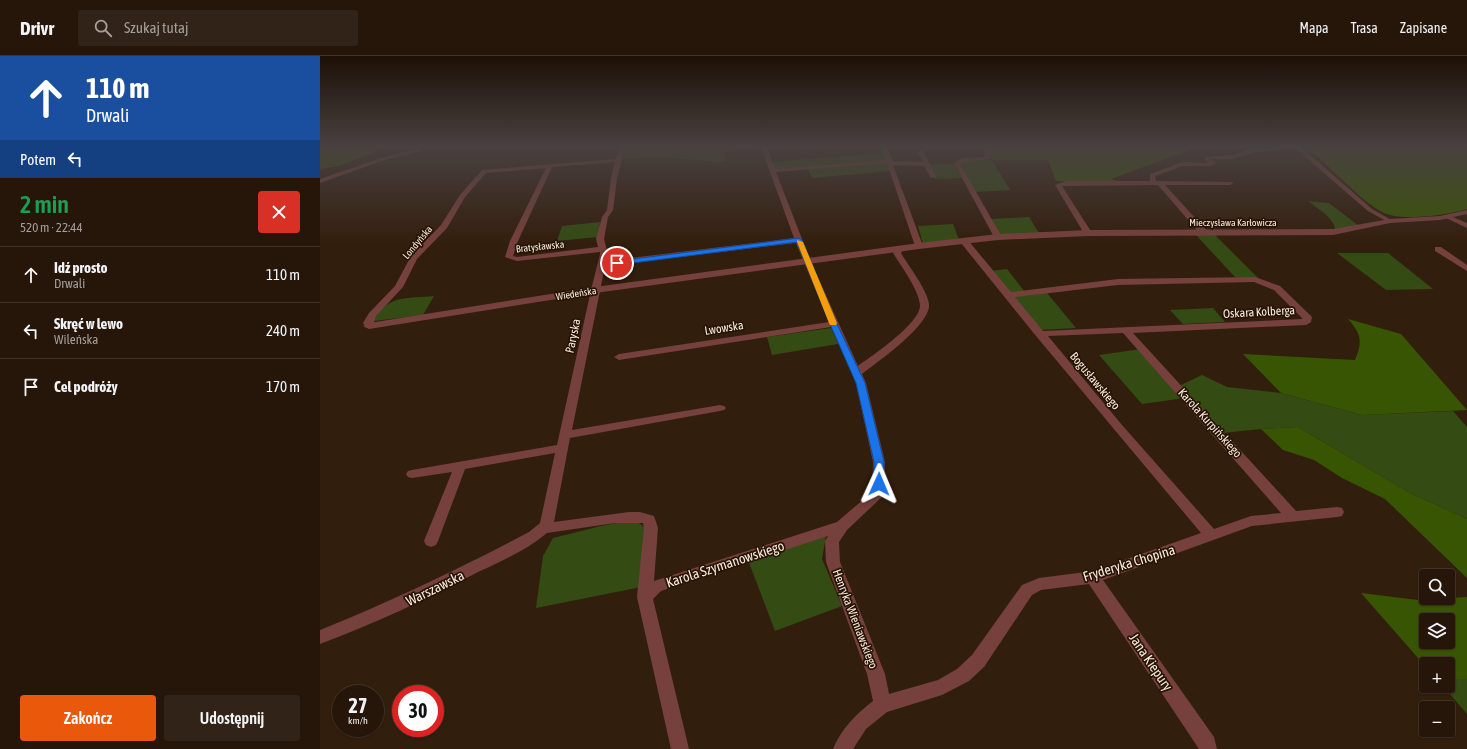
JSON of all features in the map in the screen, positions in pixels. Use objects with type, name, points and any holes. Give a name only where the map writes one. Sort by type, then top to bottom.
[{"type":"street","name":"Londyńska","points":[[369,326],[368,323],[372,315],[399,287],[414,258],[444,226],[462,196],[477,179]]},
{"type":"street","name":"Bratysławska","points":[[544,179],[514,241],[509,257],[511,259],[517,259],[603,249]]},
{"type":"street","name":"Paryska","points":[[545,528],[548,522],[595,290],[604,254],[600,239],[605,218],[610,210],[614,179]]},
{"type":"street","name":"Henryka Wieniawskiego","points":[[776,179],[807,262],[833,324],[861,383],[879,462],[878,494],[842,526],[832,541],[833,562],[876,674],[882,704]]},
{"type":"street","points":[[896,179],[919,246]]},
{"type":"street","points":[[856,373],[899,341],[923,314],[925,306],[923,296],[897,253],[900,249],[998,237],[966,179]]},
{"type":"street","points":[[1154,179],[1204,233]]},
{"type":"street","points":[[1334,179],[1370,210],[1390,221]]},
{"type":"street","points":[[1088,233],[1058,185],[1073,183],[1115,184],[1156,182],[1230,183]]},
{"type":"street","name":"Mieczysława Karłowicza","points":[[998,237],[1088,233],[1333,232],[1390,221],[1448,217],[1467,212]]},
{"type":"street","points":[[1448,217],[1467,226]]},
{"type":"street","points":[[602,264],[799,240]]},
{"type":"street","name":"Bogusławskiego","points":[[964,241],[1039,334],[1211,535]]},
{"type":"street","name":"Wiedeńska","points":[[369,326],[595,290],[900,249]]},
{"type":"street","points":[[1438,250],[1467,269]]},
{"type":"street","name":"Oskara Kolberga","points":[[1008,295],[1118,282],[1254,279],[1277,288],[1307,317],[1306,322],[1039,334]]},
{"type":"street","name":"Lwowska","points":[[619,357],[833,324]]},
{"type":"street","name":"Karola Kurpińskiego","points":[[1125,330],[1293,516]]},
{"type":"street","points":[[566,434],[720,408]]},
{"type":"street","points":[[412,474],[563,448]]},
{"type":"street","points":[[431,541],[460,466]]},
{"type":"street","name":"Fryderyka Chopina","points":[[842,749],[860,723],[882,704],[908,698],[942,687],[963,675],[978,662],[1027,590],[1039,584],[1093,577],[1251,521],[1337,512]]},
{"type":"street","points":[[545,528],[627,517],[642,516],[649,520],[651,528],[645,597],[680,749]]},
{"type":"street","name":"Karola Szymanowskiego","points":[[645,597],[656,587],[675,580],[842,526]]},
{"type":"street","name":"Warszawska","points":[[320,637],[384,612],[449,581],[534,536],[545,528]]},
{"type":"street","name":"Jana Kiepury","points":[[1093,577],[1207,744],[1208,749]]},
{"type":"green space","points":[[967,179],[1004,179],[1010,190],[973,192]]},
{"type":"green space","points":[[1055,179],[1112,179],[1120,182],[1111,183],[1056,181]]},
{"type":"green space","points":[[1342,179],[1467,179],[1467,209],[1448,213],[1400,217],[1382,212],[1364,200]]},
{"type":"green space","points":[[1308,201],[1329,203],[1359,226],[1335,229],[1332,221]]},
{"type":"green space","points":[[1029,217],[1039,233],[999,236],[991,219]]},
{"type":"green space","points":[[600,222],[598,237],[557,241],[562,226]]},
{"type":"green space","points":[[953,224],[959,240],[923,244],[918,226]]},
{"type":"green space","points":[[1195,234],[1214,234],[1258,278],[1235,277]]},
{"type":"green space","points":[[1337,253],[1388,253],[1433,289],[1386,290]]},
{"type":"green space","points":[[1007,269],[1025,292],[1010,293],[991,271]]},
{"type":"green space","points":[[1047,293],[1076,328],[1039,330],[1012,297]]},
{"type":"green space","points":[[434,296],[423,315],[374,321],[386,305],[400,299]]},
{"type":"green space","points":[[1213,308],[1225,322],[1183,324],[1170,310]]},
{"type":"green space","points":[[1348,319],[1401,334],[1467,410],[1362,415],[1281,393],[1243,354],[1355,360],[1360,343],[1356,329]]},
{"type":"green space","points":[[831,328],[838,344],[772,355],[767,337]]},
{"type":"green space","points":[[1141,349],[1185,398],[1142,404],[1099,355]]},
{"type":"green space","points":[[1202,375],[1227,387],[1281,393],[1362,415],[1453,411],[1467,427],[1467,519],[1410,493],[1298,427],[1223,433],[1181,385]]},
{"type":"green space","points":[[1298,427],[1410,493],[1467,519],[1467,578],[1385,499],[1342,478],[1314,460],[1283,450],[1261,429]]},
{"type":"green space","points":[[632,520],[639,523],[646,529],[641,587],[536,608],[543,556],[553,538]]},
{"type":"green space","points":[[826,536],[822,559],[842,606],[775,631],[748,560]]},
{"type":"green space","points":[[1361,593],[1419,600],[1419,605],[1455,605],[1455,598],[1467,597],[1467,679],[1455,679],[1455,657],[1419,657],[1419,659]]},
{"type":"green space","points":[[1455,679],[1467,679],[1467,714],[1449,693],[1455,693]]},
{"type":"slow traffic","points":[[800,242],[833,323]]},
{"type":"route","points":[[617,263],[799,240],[833,324],[861,383],[879,462],[879,484]]}]
